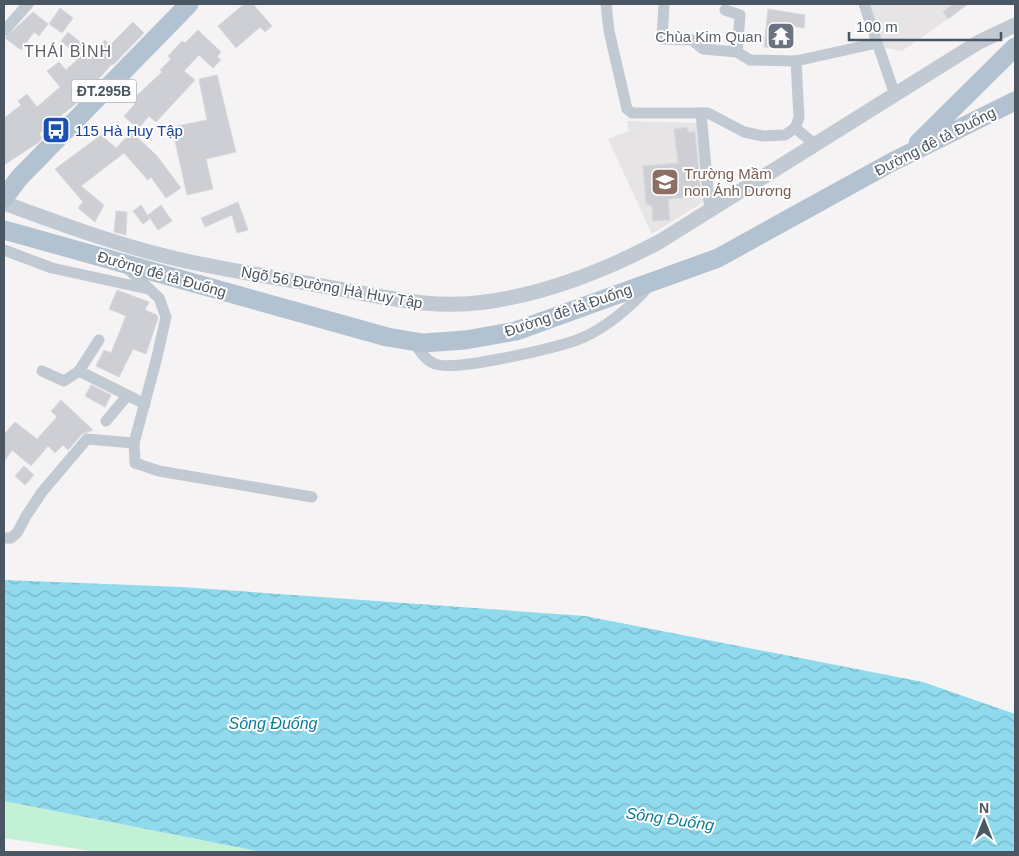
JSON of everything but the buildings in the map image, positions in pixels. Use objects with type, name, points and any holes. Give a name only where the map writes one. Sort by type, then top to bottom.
[{"type":"main road","name":"ĐT.295B","points":[[11,179],[189,4]]},
{"type":"main road","points":[[907,155],[1015,47]]},
{"type":"main road","name":"Đường đê tả Đuống","points":[[5,239],[121,263],[387,337],[414,342],[465,340],[516,331],[718,258],[907,155],[1015,101]]},
{"type":"main road","points":[[4,198],[11,179]]},
{"type":"street","points":[[4,31],[28,4]]},
{"type":"street","points":[[606,4],[609,31],[629,112],[708,113],[744,132],[763,136],[780,136],[795,128],[800,113],[796,60]]},
{"type":"street","points":[[664,4],[662,40],[692,40],[703,49],[737,52],[750,60],[796,60],[877,43]]},
{"type":"street","points":[[864,4],[894,95]]},
{"type":"street","points":[[725,10],[740,14],[737,52]]},
{"type":"street","name":"Ngõ 56 Đường Hà Huy Tập","points":[[4,203],[89,234],[171,258],[392,300],[440,305],[485,302],[548,288],[627,259],[710,212],[979,42],[1015,25]]},
{"type":"street","points":[[701,113],[710,212]]},
{"type":"street","points":[[795,128],[816,145]]},
{"type":"street","points":[[5,239],[52,268],[150,290]]},
{"type":"street","points":[[121,263],[159,298],[166,316],[134,443],[134,463],[159,471],[312,497]]},
{"type":"street","points":[[414,342],[427,359],[441,365],[494,360],[578,340],[621,313],[639,298],[654,280]]},
{"type":"street","points":[[42,372],[64,381],[79,371],[99,340]]},
{"type":"street","points":[[79,371],[145,404]]},
{"type":"street","points":[[106,420],[127,396]]},
{"type":"street","points":[[4,538],[11,538],[18,533],[26,516],[42,492],[87,439],[134,443]]},
{"type":"shaded area","points":[[869,4],[969,4],[902,51],[885,48]]},
{"type":"shaded area","name":"Trường Mầm non Ánh Dương","points":[[627,121],[698,123],[705,201],[652,234],[608,139],[629,131]]},
{"type":"green space","points":[[4,801],[262,852],[98,852],[4,838]]},
{"type":"water","name":"Sông Đuống","points":[[4,580],[182,587],[585,616],[923,682],[1015,714],[1015,852],[262,852],[4,801]]},
{"type":"place","name":"Chùa Kim Quan","points":[[781,36]]},
{"type":"place","name":"115 Hà Huy Tập","points":[[56,130]]},
{"type":"place","name":"Trường Mầm non Ánh Dương","points":[[665,182]]},
{"type":"district","name":"THÁI BÌNH","points":[[68,51]]}]
